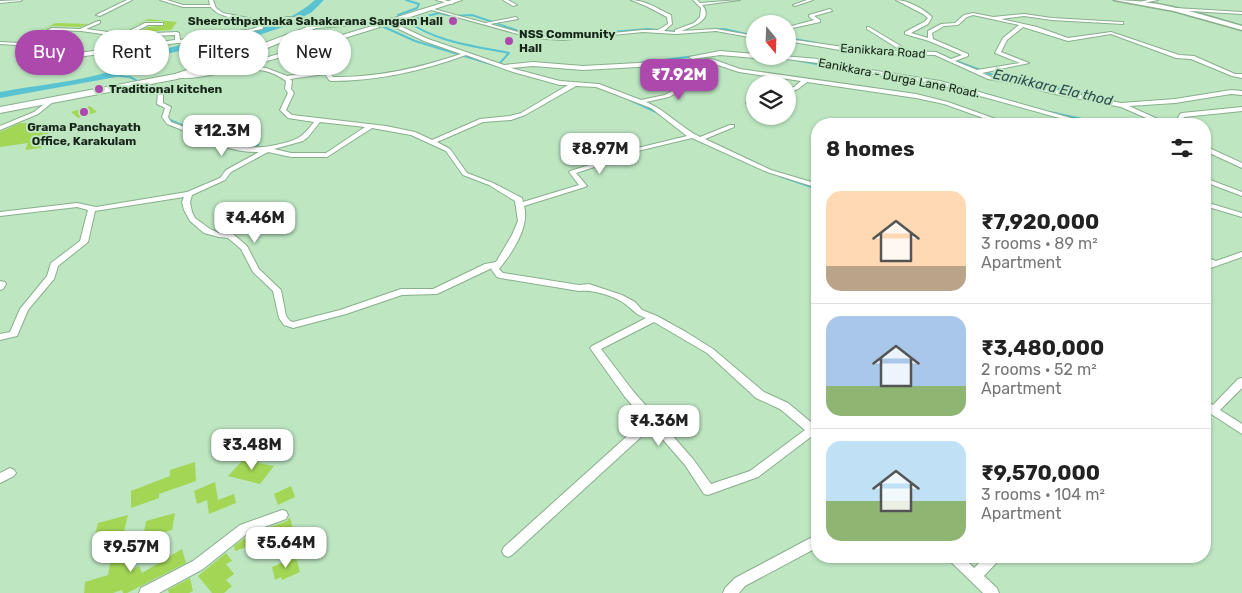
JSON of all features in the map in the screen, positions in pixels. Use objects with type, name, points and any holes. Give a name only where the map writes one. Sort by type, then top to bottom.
[{"type":"main road","points":[[0,110],[50,102],[177,76],[322,25],[387,23],[404,17],[434,12],[456,1]]},
{"type":"street","points":[[0,2],[20,0]]},
{"type":"street","points":[[98,14],[130,0]]},
{"type":"street","points":[[162,0],[183,6],[211,2]]},
{"type":"street","points":[[204,0],[211,2],[222,14],[264,22],[292,18],[322,25]]},
{"type":"street","points":[[438,0],[456,1]]},
{"type":"street","points":[[504,0],[515,5]]},
{"type":"street","points":[[633,0],[648,5],[668,16],[670,24],[661,30]]},
{"type":"street","points":[[672,33],[698,24],[703,18],[704,11],[694,0]]},
{"type":"street","points":[[699,4],[738,0]]},
{"type":"street","points":[[795,6],[811,0]]},
{"type":"street","points":[[898,0],[925,13],[930,18],[926,23],[906,33],[935,41],[966,55],[953,60]]},
{"type":"street","points":[[1117,0],[1175,9],[1242,13]]},
{"type":"street","points":[[1138,3],[1156,0]]},
{"type":"street","points":[[1175,9],[1242,28]]},
{"type":"street","points":[[796,26],[818,21],[811,16],[830,10]]},
{"type":"street","points":[[434,12],[490,23],[532,37],[562,39],[661,30],[672,33],[716,30],[746,35]]},
{"type":"street","points":[[935,41],[931,40],[930,32],[943,25],[956,24],[962,16],[968,14],[1022,25],[1068,40],[1111,33],[1178,57],[1192,57],[1234,75],[1242,76]]},
{"type":"street","points":[[993,18],[1024,15],[1121,22]]},
{"type":"street","points":[[490,23],[516,18]]},
{"type":"street","points":[[52,30],[81,30],[98,22]]},
{"type":"street","points":[[84,54],[194,40],[252,30],[260,28],[264,22]]},
{"type":"street","points":[[197,76],[287,55],[387,23],[501,66],[560,82],[597,85],[653,107],[701,140],[769,171],[811,184]]},
{"type":"street","points":[[136,30],[147,24],[161,24]]},
{"type":"street","points":[[976,72],[1026,63],[998,53],[1005,38],[1022,25]]},
{"type":"street","points":[[869,28],[908,53]]},
{"type":"street","points":[[169,33],[177,33],[177,41]]},
{"type":"street","name":"Eanikkara Road","points":[[796,41],[857,51],[936,54],[990,78],[1023,83],[1050,91],[1124,105],[1153,118]]},
{"type":"street","points":[[0,43],[15,44]]},
{"type":"street","points":[[622,66],[720,53],[746,55]]},
{"type":"street","points":[[177,76],[197,76],[252,67],[265,68],[287,78],[328,72],[331,79],[346,80],[425,68],[465,54]]},
{"type":"street","name":"Eanikkara - Durga Lane Road.","points":[[796,59],[818,61],[852,69],[940,83],[1067,118]]},
{"type":"street","points":[[501,66],[533,64],[582,68],[712,61],[739,70],[923,98],[946,103],[985,118]]},
{"type":"street","points":[[640,102],[667,96],[694,81],[712,76]]},
{"type":"street","points":[[287,78],[291,93],[283,110],[286,115],[318,121],[404,131],[448,150],[465,174],[510,194],[518,200],[523,216],[521,223],[495,269],[500,275],[514,279],[579,288],[588,287],[619,297],[632,304],[639,312],[654,318],[710,351],[760,395],[784,406],[811,429]]},
{"type":"street","points":[[796,88],[807,79]]},
{"type":"street","points":[[432,142],[482,120],[511,118],[523,114],[576,83]]},
{"type":"street","points":[[143,84],[154,87],[161,92],[160,104],[168,107],[166,117],[169,122],[235,150],[252,152],[267,150],[299,140],[318,121]]},
{"type":"street","points":[[1124,105],[1176,101],[1231,92],[1242,93]]},
{"type":"street","points":[[0,128],[36,113],[50,102]]},
{"type":"street","points":[[1181,118],[1182,115],[1242,108]]},
{"type":"street","points":[[701,140],[732,126]]},
{"type":"street","points":[[0,214],[77,205],[92,209],[189,194],[223,179],[228,171],[267,150],[291,155],[327,155],[370,127]]},
{"type":"street","points":[[519,205],[583,186],[572,172],[614,159],[623,153],[693,136]]},
{"type":"street","points":[[1211,151],[1242,166]]},
{"type":"street","points":[[1211,182],[1242,194]]},
{"type":"street","points":[[189,194],[186,202],[191,217],[210,232],[221,237],[230,236],[240,243],[256,270],[277,290],[282,316],[287,323],[297,325],[401,292],[434,292],[481,269],[499,264]]},
{"type":"street","points":[[1211,206],[1242,215]]},
{"type":"street","points":[[0,338],[14,334],[24,309],[50,277],[54,265],[84,242],[92,209]]},
{"type":"street","points":[[1211,265],[1242,254]]},
{"type":"street","points":[[1211,262],[1216,264]]},
{"type":"street","points":[[514,279],[523,271]]},
{"type":"street","points":[[654,318],[595,348],[629,394],[689,462],[708,490],[754,474],[811,435]]},
{"type":"street","points":[[1211,406],[1242,382]]},
{"type":"street","points":[[1211,409],[1242,430]]},
{"type":"street","points":[[508,551],[652,420]]},
{"type":"street","points":[[146,593],[198,565],[244,530],[282,515]]},
{"type":"street","points":[[730,593],[740,582],[811,544]]},
{"type":"street","points":[[960,563],[992,593]]},
{"type":"street","points":[[974,577],[988,563]]},
{"type":"building","points":[[148,19],[177,22],[171,30],[143,30],[148,27],[165,25],[163,21],[145,21],[123,30]]},
{"type":"building","points":[[56,23],[88,24],[80,27],[51,26],[41,30]]},
{"type":"building","name":"Grama Panchayath Office, Karakulam","points":[[90,106],[97,112],[78,118],[71,112]]},
{"type":"building","points":[[20,123],[29,123],[30,125],[44,123],[39,130],[51,128],[41,148],[25,150],[28,143],[0,147],[0,132]]},
{"type":"building","points":[[252,458],[260,460],[258,463],[274,466],[260,484],[228,476],[243,460],[249,462]]},
{"type":"building","points":[[195,462],[196,481],[159,494],[159,498],[131,508],[131,491],[170,476],[170,470]]},
{"type":"building","points":[[215,482],[218,500],[234,494],[236,503],[209,514],[207,500],[197,504],[194,491]]},
{"type":"building","points":[[291,486],[295,497],[278,505],[274,494]]},
{"type":"building","points":[[175,513],[172,530],[143,538],[146,521]]},
{"type":"building","points":[[128,515],[124,531],[94,539],[98,523]]},
{"type":"building","points":[[290,517],[293,530],[268,540],[268,536],[252,541],[249,546],[235,551],[234,546],[249,535],[287,521]]},
{"type":"building","points":[[136,546],[132,570],[139,566],[142,573],[182,549],[186,563],[127,593],[123,593],[122,590],[113,593],[84,593],[85,582],[108,575],[112,553]]},
{"type":"building","points":[[226,553],[232,561],[226,564],[234,574],[226,580],[232,586],[224,593],[212,593],[198,576]]},
{"type":"building","points":[[296,557],[300,572],[282,580],[281,577],[275,580],[272,567]]},
{"type":"building","points":[[190,578],[193,591],[189,593],[169,593],[168,590]]},
{"type":"waterway","points":[[0,95],[116,74],[167,51],[259,32],[283,24],[309,10],[320,0]]},
{"type":"waterway","points":[[406,0],[419,4],[417,8],[398,15],[412,19]]},
{"type":"waterway","name":"Eanikkara Ela thod","points":[[407,21],[439,13],[452,16],[472,15],[519,31],[551,37],[648,29],[677,32]]},
{"type":"waterway","points":[[407,21],[443,39],[509,53],[499,64],[501,66]]},
{"type":"waterway","points":[[407,21],[384,27],[415,41],[497,66]]},
{"type":"waterway","name":"Eanikkara Ela thod","points":[[703,30],[724,29],[746,34]]},
{"type":"waterway","name":"Eanikkara Ela thod","points":[[796,39],[817,43]]},
{"type":"waterway","name":"Eanikkara Ela thod","points":[[845,48],[904,51]]},
{"type":"waterway","points":[[639,63],[712,54]]},
{"type":"waterway","name":"Eanikkara Ela thod","points":[[938,54],[996,76],[1032,82],[1124,104]]},
{"type":"waterway","points":[[796,60],[865,73]]},
{"type":"waterway","points":[[111,75],[130,77],[141,83]]},
{"type":"waterway","points":[[159,88],[163,90],[162,102]]},
{"type":"waterway","points":[[985,94],[1017,103]]},
{"type":"waterway","points":[[630,100],[658,113]]},
{"type":"waterway","points":[[1050,112],[1078,118]]},
{"type":"waterway","points":[[168,119],[212,136],[258,145]]},
{"type":"waterway","points":[[780,176],[811,187]]},
{"type":"place","name":"Sheerothpathaka Sahakarana Sangam Hall","points":[[453,21]]},
{"type":"place","name":"NSS Community Hall","points":[[509,41]]},
{"type":"place","name":"Traditional kitchen","points":[[99,89]]},
{"type":"place","name":"Grama Panchayath Office, Karakulam","points":[[84,112]]}]
